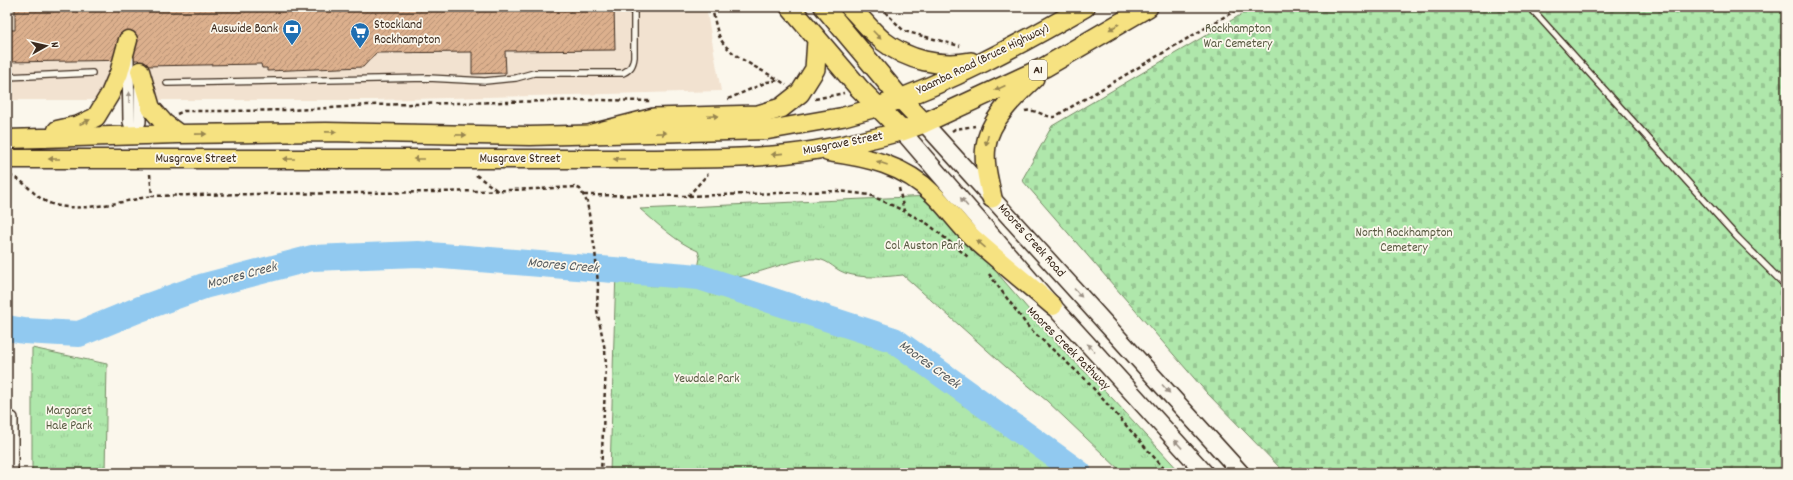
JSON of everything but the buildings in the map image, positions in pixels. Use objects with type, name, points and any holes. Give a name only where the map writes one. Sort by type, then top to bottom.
[{"type":"highway","name":"Moores Creek Road","points":[[790,7],[817,40],[902,131]]},
{"type":"highway","name":"Moores Creek Road","points":[[824,7],[901,100],[924,124]]},
{"type":"highway","name":"A1","points":[[850,7],[882,40],[896,50],[914,58],[936,63],[956,65],[994,57]]},
{"type":"highway","name":"Yaamba Road (Bruce Highway)","points":[[878,107],[901,100],[994,57],[1085,7]]},
{"type":"highway","name":"A1","points":[[902,131],[924,124],[1045,67],[1148,7]]},
{"type":"highway","points":[[592,134],[654,118],[758,115],[782,108],[800,93],[815,69],[817,40]]},
{"type":"highway","points":[[992,198],[986,159],[986,147],[989,133],[1013,98],[1045,67]]},
{"type":"main road","points":[[14,139],[79,125],[96,117],[110,94],[119,73],[128,40]]},
{"type":"main road","points":[[140,70],[151,108],[164,123],[179,134]]},
{"type":"main road","name":"Musgrave Street","points":[[14,139],[134,135],[326,132],[530,136],[768,130],[842,117],[878,107]]},
{"type":"main road","name":"Moores Creek Road","points":[[924,124],[1241,473]]},
{"type":"main road","name":"Musgrave Street","points":[[7,159],[722,158],[764,156],[816,150],[902,131]]},
{"type":"main road","name":"Moores Creek Road","points":[[902,131],[1053,306],[1205,473]]},
{"type":"main road","points":[[134,135],[135,159]]},
{"type":"main road","points":[[816,150],[858,156],[880,162],[919,180],[934,194],[971,236],[1053,306]]},
{"type":"street","points":[[128,40],[129,122],[134,135]]},
{"type":"street","points":[[134,135],[140,122],[140,70]]},
{"type":"street","points":[[12,418],[12,473]]},
{"type":"lane","points":[[167,83],[428,78],[485,81],[516,78],[534,73],[623,73],[628,71],[633,65],[634,7]]},
{"type":"lane","points":[[1530,7],[1737,237],[1786,286]]},
{"type":"lane","points":[[7,77],[92,73]]},
{"type":"path","points":[[712,7],[720,38],[728,48],[738,56],[788,86]]},
{"type":"path","points":[[880,7],[904,31],[967,48]]},
{"type":"path","points":[[1034,111],[1043,115],[1054,117],[1241,7]]},
{"type":"path","points":[[725,100],[767,82],[779,80]]},
{"type":"path","points":[[812,100],[847,92]]},
{"type":"path","points":[[841,94],[844,99]]},
{"type":"path","points":[[176,114],[184,111],[343,108],[367,105],[597,100],[657,101]]},
{"type":"path","points":[[949,132],[956,129],[974,126],[981,129]]},
{"type":"path","points":[[688,196],[722,158]]},
{"type":"path","points":[[150,174],[152,196]]},
{"type":"path","points":[[7,176],[14,177],[21,181],[40,198],[59,206],[108,205],[152,196],[245,193],[498,192],[575,187],[580,189],[587,202],[595,250],[598,284],[597,310],[605,350],[606,366],[601,473]]},
{"type":"path","points":[[898,181],[904,211]]},
{"type":"path","points":[[584,195],[688,196],[838,191],[870,195],[928,224],[969,258]]},
{"type":"path","name":"Moores Creek Pathway","points":[[986,270],[1029,328],[1085,379],[1168,473]]},
{"type":"shaded area","name":"Stockland Rockhampton","points":[[7,7],[706,7],[721,91],[374,100],[7,100]]},
{"type":"green space","name":"North Rockhampton Cemetery","points":[[1254,7],[1786,7],[1786,473],[1285,473],[1207,393],[1022,180],[1052,126]]},
{"type":"green space","name":"Col Auston Park","points":[[931,196],[1066,353],[1112,398],[1181,473],[1123,473],[1047,401],[1006,367],[903,275],[874,277],[852,275],[840,271],[825,261],[809,259],[796,261],[739,277],[710,277],[697,273],[700,258],[698,251],[675,238],[640,209]]},
{"type":"green space","name":"Yewdale Park","points":[[616,269],[699,277],[894,340],[1074,469],[1074,473],[610,473]]},
{"type":"green space","name":"Margaret Hale Park","points":[[32,348],[107,364],[105,472],[32,473]]},
{"type":"waterway","name":"Moores Creek","points":[[7,328],[24,331],[79,334],[140,309],[204,286],[312,258],[418,254],[699,277],[894,340],[1079,473]]},
{"type":"place","name":"Auswide Bank","points":[[292,46]]},
{"type":"place","name":"Stockland Rockhampton","points":[[360,49]]},
{"type":"park label","name":"Rockhampton War Cemetery","points":[[1238,36]]}]
